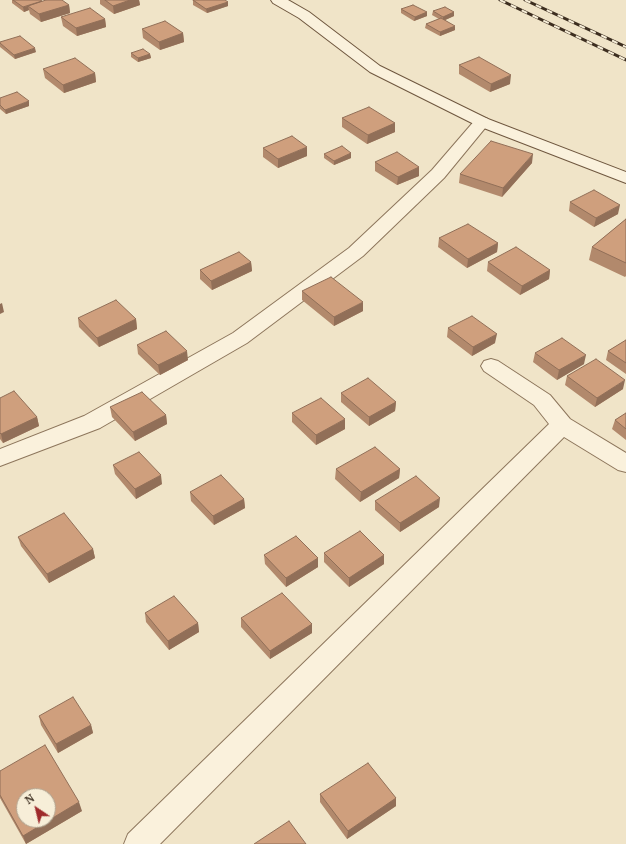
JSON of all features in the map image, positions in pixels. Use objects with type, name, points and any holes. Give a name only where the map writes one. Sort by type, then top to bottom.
[{"type":"street","points":[[278,0],[304,15],[334,39],[375,68],[482,122],[626,178]]},
{"type":"street","points":[[0,458],[92,422],[240,338],[356,252],[438,174],[482,122]]},
{"type":"street","points":[[491,366],[542,400],[562,425],[626,464]]},
{"type":"street","points":[[139,844],[562,425]]},
{"type":"building","points":[[13,0],[40,0],[42,1],[23,7]]},
{"type":"building","points":[[46,0],[62,0],[69,5],[39,14],[28,6]]},
{"type":"building","points":[[105,0],[130,0],[113,6]]},
{"type":"building","points":[[193,0],[225,0],[228,2],[206,9]]},
{"type":"building","points":[[413,5],[427,12],[415,17],[401,9]]},
{"type":"building","points":[[445,7],[454,12],[443,17],[433,11]]},
{"type":"building","points":[[90,8],[105,19],[76,28],[61,17]]},
{"type":"building","points":[[441,18],[455,26],[440,32],[426,24]]},
{"type":"building","points":[[165,21],[183,33],[159,42],[142,29]]},
{"type":"building","points":[[20,36],[35,48],[14,55],[0,43],[0,42]]},
{"type":"building","points":[[143,49],[150,54],[138,58],[131,53]]},
{"type":"building","points":[[479,57],[511,75],[491,84],[459,65]]},
{"type":"building","points":[[75,58],[95,73],[63,85],[43,69]]},
{"type":"building","points":[[17,92],[29,101],[5,110],[0,105],[0,98]]},
{"type":"building","points":[[369,107],[395,123],[368,135],[342,118]]},
{"type":"building","points":[[292,136],[307,147],[278,159],[263,148]]},
{"type":"building","points":[[491,141],[533,154],[503,188],[460,174]]},
{"type":"building","points":[[342,146],[351,153],[334,161],[324,154]]},
{"type":"building","points":[[397,152],[419,167],[398,177],[375,162]]},
{"type":"building","points":[[594,190],[620,205],[596,218],[570,202]]},
{"type":"building","points":[[626,219],[626,263],[592,247]]},
{"type":"building","points":[[468,224],[498,243],[468,259],[439,238]]},
{"type":"building","points":[[516,247],[550,270],[522,286],[488,262]]},
{"type":"building","points":[[239,252],[251,262],[211,281],[200,270]]},
{"type":"building","points":[[331,277],[363,302],[334,317],[302,291]]},
{"type":"building","points":[[116,300],[136,319],[97,338],[78,318]]},
{"type":"building","points":[[472,316],[497,334],[473,347],[448,328]]},
{"type":"building","points":[[166,331],[187,351],[158,365],[137,345]]},
{"type":"building","points":[[562,338],[586,355],[559,370],[535,353]]},
{"type":"building","points":[[626,340],[626,363],[608,351]]},
{"type":"building","points":[[596,359],[625,380],[597,398],[567,376]]},
{"type":"building","points":[[368,378],[396,402],[369,417],[341,393]]},
{"type":"building","points":[[14,391],[37,417],[1,434],[0,398]]},
{"type":"building","points":[[142,392],[166,415],[133,432],[110,407]]},
{"type":"building","points":[[321,398],[345,419],[316,435],[292,413]]},
{"type":"building","points":[[626,413],[626,429],[615,420]]},
{"type":"building","points":[[375,447],[400,469],[361,492],[336,469]]},
{"type":"building","points":[[139,452],[161,475],[135,489],[113,465]]},
{"type":"building","points":[[221,475],[244,499],[213,516],[190,492]]},
{"type":"building","points":[[416,476],[440,498],[400,523],[375,501]]},
{"type":"building","points":[[64,513],[93,549],[47,574],[18,537]]},
{"type":"building","points":[[360,531],[384,555],[349,578],[324,553]]},
{"type":"building","points":[[296,536],[318,558],[286,578],[264,555]]},
{"type":"building","points":[[282,593],[312,624],[270,651],[241,618]]},
{"type":"building","points":[[174,596],[198,623],[168,641],[145,613]]},
{"type":"building","points":[[73,697],[91,725],[56,744],[39,716]]},
{"type":"building","points":[[45,745],[79,802],[56,816],[56,788],[16,788],[16,824],[0,795],[0,771]]},
{"type":"building","points":[[368,763],[396,798],[348,831],[320,794]]},
{"type":"building","points":[[289,821],[306,844],[254,844]]},
{"type":"building","points":[[19,828],[36,828],[23,836]]},
{"type":"railway","points":[[500,0],[626,60]]},
{"type":"railway","points":[[525,0],[626,47]]}]
